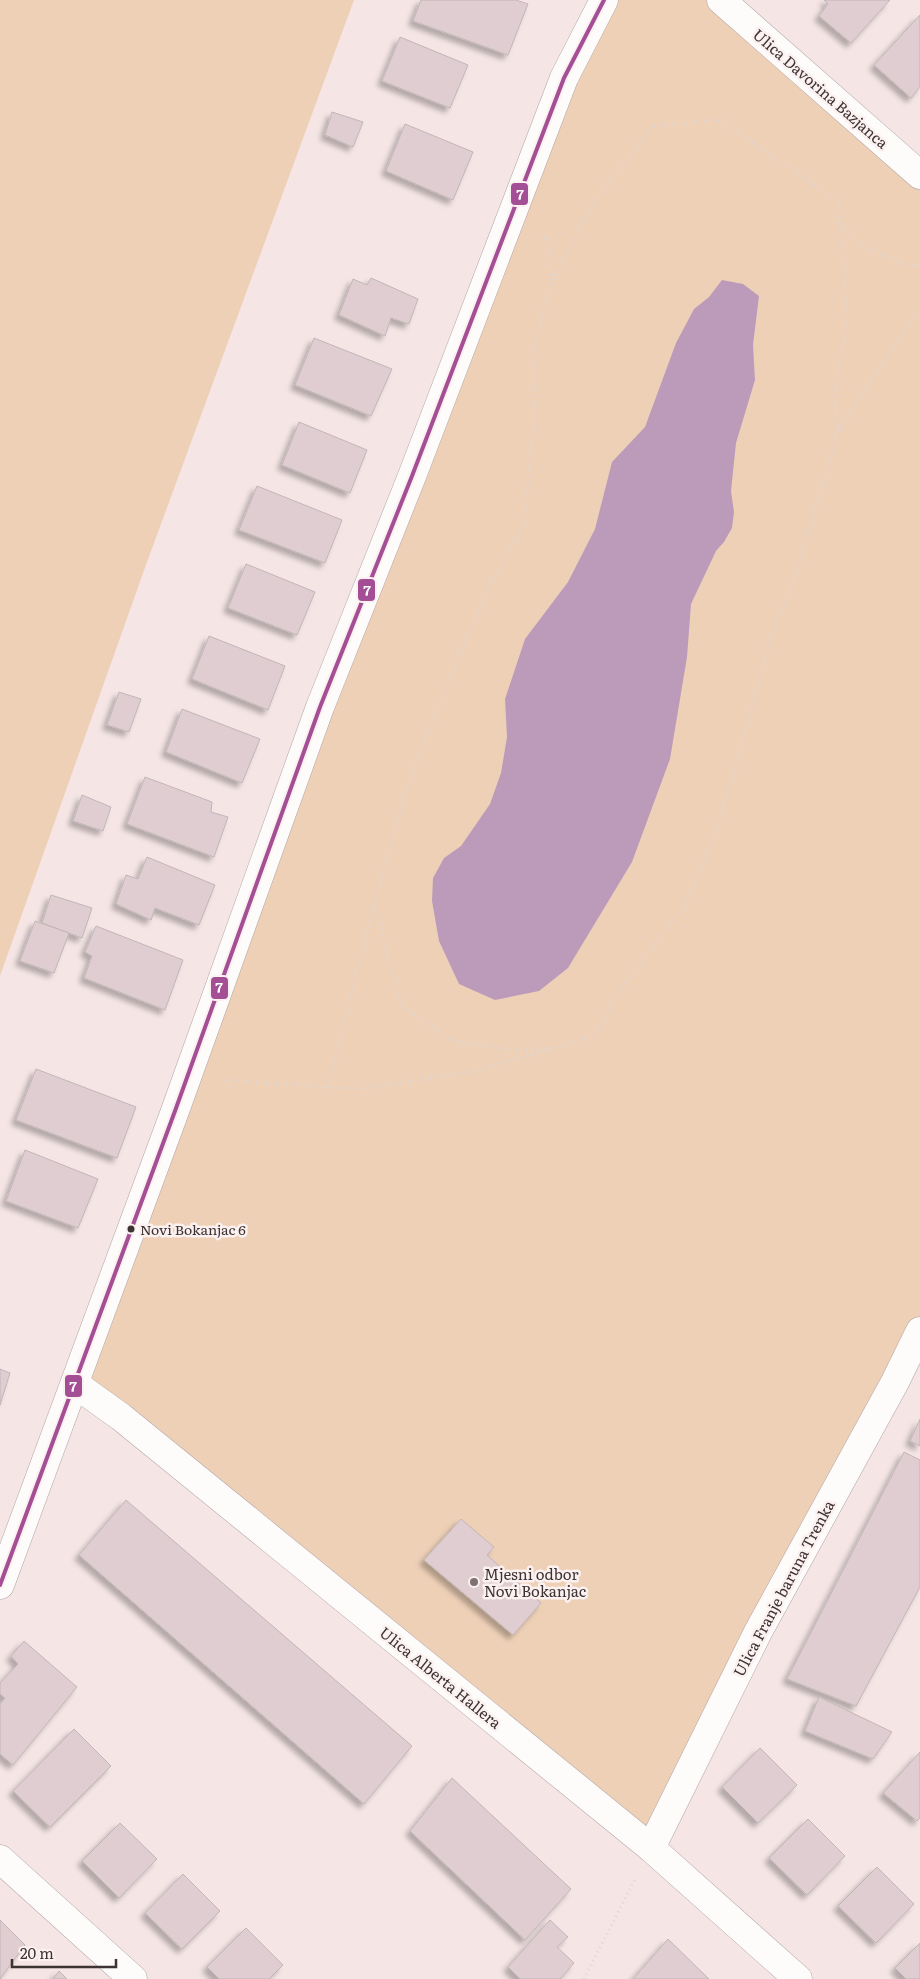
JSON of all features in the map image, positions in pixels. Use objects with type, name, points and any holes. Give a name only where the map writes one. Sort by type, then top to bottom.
[{"type":"street","points":[[0,1585],[187,1077],[320,707],[408,485],[564,78],[604,0]]},
{"type":"street","name":"Ulica Davorina Bazjanca","points":[[721,0],[920,175]]},
{"type":"street","name":"Ulica Franje baruna Trenka","points":[[651,1848],[758,1632],[890,1391],[920,1331]]},
{"type":"street","name":"Ulica Alberta Hallera","points":[[75,1384],[121,1417],[651,1848],[798,1979]]},
{"type":"street","points":[[0,1859],[133,1979]]},
{"type":"path","points":[[328,1087],[374,904],[408,784],[487,590],[524,523],[534,427],[533,348],[552,282],[594,203],[652,126],[719,120],[838,200],[847,320],[836,387],[838,432]]},
{"type":"path","points":[[840,224],[866,248],[904,264],[920,266]]},
{"type":"path","points":[[506,227],[548,238],[552,282]]},
{"type":"path","points":[[187,1077],[361,1089],[470,1072],[560,1047],[596,1034],[616,997],[653,946],[683,910],[712,842],[734,773],[771,635],[797,571],[838,432],[920,306]]},
{"type":"path","points":[[374,904],[401,1005],[452,1040],[516,1051],[560,1047]]},
{"type":"path","points":[[584,1979],[651,1848]]},
{"type":"shaded area","points":[[0,0],[354,0],[147,562],[0,976]]},
{"type":"shaded area","points":[[604,0],[721,0],[920,175],[920,1331],[651,1848],[75,1384]]},
{"type":"shaded area","points":[[722,280],[743,284],[759,296],[753,345],[755,380],[736,443],[731,491],[734,512],[732,528],[716,551],[691,604],[687,657],[670,759],[632,862],[568,968],[539,991],[495,1000],[459,984],[439,941],[432,901],[433,878],[444,858],[461,846],[490,804],[501,773],[507,737],[505,699],[525,639],[568,582],[595,529],[612,462],[645,427],[676,343],[694,309],[709,297]]},
{"type":"building","points":[[421,0],[516,0],[528,4],[508,55],[413,21]]},
{"type":"building","points":[[824,0],[890,0],[851,43],[819,16],[828,4]]},
{"type":"building","points":[[920,15],[920,87],[911,98],[874,65]]},
{"type":"building","points":[[400,37],[468,65],[450,108],[382,81]]},
{"type":"building","points":[[332,112],[363,122],[353,147],[325,135]]},
{"type":"building","points":[[405,124],[473,152],[453,200],[386,171]]},
{"type":"building","points":[[371,278],[418,299],[409,324],[391,318],[385,336],[339,315],[353,279],[367,285]]},
{"type":"building","points":[[314,338],[392,369],[371,416],[295,385]]},
{"type":"building","points":[[299,422],[367,450],[350,493],[282,465]]},
{"type":"building","points":[[257,486],[342,520],[325,563],[239,530]]},
{"type":"building","points":[[246,564],[315,592],[297,635],[228,608]]},
{"type":"building","points":[[209,636],[285,666],[268,710],[192,679]]},
{"type":"building","points":[[119,692],[141,699],[129,732],[107,725]]},
{"type":"building","points":[[182,709],[260,739],[242,783],[166,752]]},
{"type":"building","points":[[145,777],[212,802],[211,812],[228,817],[214,857],[127,824]]},
{"type":"building","points":[[82,795],[111,807],[103,831],[73,821]]},
{"type":"building","points":[[147,857],[215,885],[199,925],[155,908],[151,920],[116,904],[126,875],[138,879]]},
{"type":"building","points":[[51,895],[92,908],[82,938],[42,923]]},
{"type":"building","points":[[35,921],[69,933],[54,973],[20,961]]},
{"type":"building","points":[[96,926],[183,960],[165,1010],[84,978],[92,956],[85,952]]},
{"type":"building","points":[[36,1069],[136,1107],[117,1158],[16,1120]]},
{"type":"building","points":[[25,1150],[98,1179],[78,1228],[6,1201]]},
{"type":"building","points":[[0,1369],[10,1373],[0,1405]]},
{"type":"building","points":[[920,1419],[920,1446],[910,1441]]},
{"type":"building","points":[[904,1452],[920,1460],[920,1587],[856,1706],[787,1679]]},
{"type":"building","points":[[126,1500],[412,1746],[364,1804],[79,1555]]},
{"type":"building","name":"Mjesni odbor Novi Bokanjac","points":[[461,1519],[494,1547],[487,1555],[541,1603],[513,1635],[424,1560]]},
{"type":"building","points":[[24,1641],[77,1687],[13,1765],[0,1754],[0,1704],[5,1698],[0,1694],[0,1683],[18,1664],[11,1656]]},
{"type":"building","points":[[819,1697],[892,1732],[873,1759],[805,1731]]},
{"type":"building","points":[[74,1729],[111,1766],[50,1827],[13,1791]]},
{"type":"building","points":[[760,1748],[797,1785],[758,1823],[722,1787]]},
{"type":"building","points":[[920,1752],[920,1818],[917,1821],[883,1793]]},
{"type":"building","points":[[452,1778],[571,1889],[525,1940],[410,1831]]},
{"type":"building","points":[[808,1819],[845,1856],[807,1895],[769,1858]]},
{"type":"building","points":[[120,1823],[157,1859],[119,1898],[82,1861]]},
{"type":"building","points":[[877,1867],[914,1904],[876,1943],[838,1906]]},
{"type":"building","points":[[183,1874],[220,1911],[182,1949],[145,1913]]},
{"type":"building","points":[[0,1920],[25,1945],[0,1979]]},
{"type":"building","points":[[550,1920],[568,1937],[557,1947],[574,1963],[560,1979],[520,1979],[508,1967]]},
{"type":"building","points":[[246,1928],[283,1965],[269,1979],[219,1979],[207,1967]]},
{"type":"building","points":[[668,1939],[709,1979],[633,1979]]},
{"type":"building","points":[[920,1943],[920,1979],[906,1979],[895,1968]]},
{"type":"building","points":[[59,1971],[67,1979],[53,1979]]},
{"type":"transit line","name":"7","points":[[0,1585],[175,1111],[320,707],[412,476],[564,78],[604,0]]},
{"type":"place","name":"Novi Bokanjac 6","points":[[131,1229]]},
{"type":"place","name":"Mjesni odbor Novi Bokanjac","points":[[474,1582]]}]
